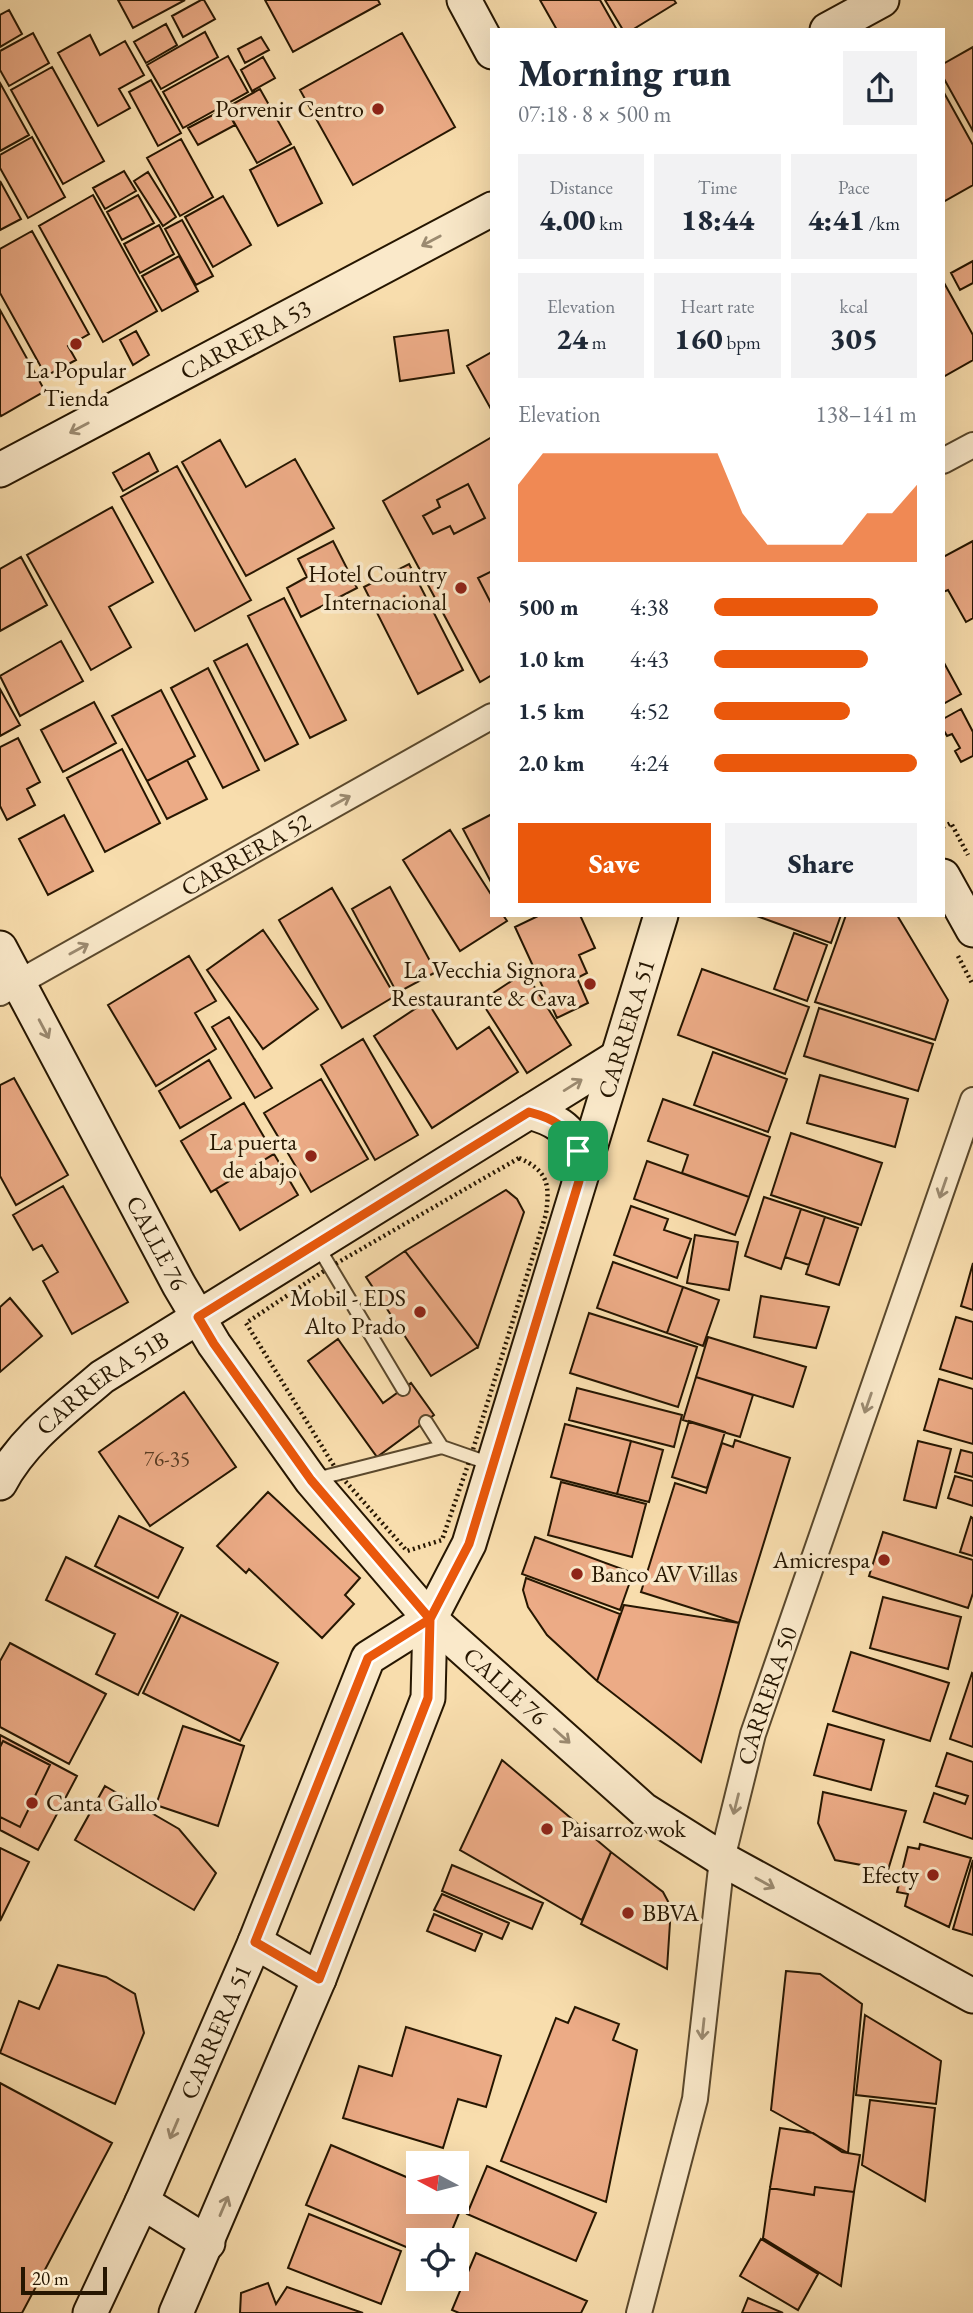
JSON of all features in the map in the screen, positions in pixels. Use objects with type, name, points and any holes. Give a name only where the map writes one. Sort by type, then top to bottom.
[{"type":"street","points":[[464,0],[490,48]]},
{"type":"street","points":[[831,28],[882,0]]},
{"type":"street","name":"CARRERA 53","points":[[0,470],[490,210]]},
{"type":"street","points":[[945,460],[973,445]]},
{"type":"street","name":"CARRERA 52","points":[[10,988],[490,717]]},
{"type":"street","points":[[957,886],[973,930]]},
{"type":"street","name":"CARRERA 51","points":[[176,2313],[319,1979],[428,1698],[430,1619],[469,1544],[483,1461],[579,1181],[660,917]]},
{"type":"street","name":"CALLE 76","points":[[0,948],[10,988],[214,1344],[325,1477],[430,1619],[644,1810],[722,1860],[973,1996]]},
{"type":"street","name":"CARRERA 51B","points":[[0,1483],[12,1461],[50,1421],[102,1377],[198,1317],[323,1255],[529,1112],[616,1058]]},
{"type":"street","name":"CARRERA 50","points":[[639,2313],[695,2099],[722,1860],[753,1734],[973,1100]]},
{"type":"street","points":[[529,1112],[550,1117],[567,1131],[578,1151],[579,1181]]},
{"type":"street","name":"CARRERA 51","points":[[90,2313],[142,2202],[255,1942],[368,1658],[430,1619]]},
{"type":"street","points":[[255,1942],[319,1979]]},
{"type":"street","points":[[142,2202],[208,2243]]},
{"type":"lane","points":[[323,1255],[403,1389]]},
{"type":"lane","points":[[426,1422],[442,1447]]},
{"type":"lane","points":[[325,1477],[442,1447],[483,1461]]},
{"type":"path","points":[[945,826],[951,823],[973,865]]},
{"type":"path","points":[[519,1158],[534,1165],[544,1177],[549,1191],[546,1214],[483,1461],[442,1540],[407,1551],[325,1477],[246,1323],[323,1255],[519,1158]]},
{"type":"building","points":[[118,0],[185,0],[133,28]]},
{"type":"building","points":[[204,0],[215,19],[183,37],[172,16]]},
{"type":"building","points":[[265,0],[378,0],[380,4],[293,52]]},
{"type":"building","points":[[540,0],[600,0],[616,28],[556,28]]},
{"type":"building","points":[[605,0],[674,0],[676,3],[635,28],[622,28]]},
{"type":"building","points":[[9,10],[22,34],[0,47],[0,15]]},
{"type":"building","points":[[166,24],[177,45],[146,63],[134,42]]},
{"type":"building","points":[[205,32],[218,57],[161,89],[147,65]]},
{"type":"building","points":[[33,33],[49,63],[9,86],[0,70],[0,51]]},
{"type":"building","name":"Porvenir Centro","points":[[402,33],[455,127],[353,185],[300,90]]},
{"type":"building","points":[[90,35],[100,55],[125,41],[144,75],[119,89],[130,108],[98,126],[58,53]]},
{"type":"building","points":[[261,37],[269,50],[245,63],[238,49]]},
{"type":"building","points":[[973,47],[973,131],[945,81],[945,63]]},
{"type":"building","points":[[228,56],[248,92],[183,128],[163,92]]},
{"type":"building","points":[[263,57],[275,78],[252,91],[241,70]]},
{"type":"building","points":[[52,67],[104,161],[63,184],[11,90]]},
{"type":"building","points":[[151,80],[181,133],[158,146],[129,92]]},
{"type":"building","points":[[0,83],[29,135],[0,151]]},
{"type":"building","points":[[260,89],[291,144],[257,163],[226,108]]},
{"type":"building","points":[[945,95],[973,145],[973,185],[945,201]]},
{"type":"building","points":[[226,108],[235,125],[198,145],[188,128]]},
{"type":"building","points":[[32,137],[65,197],[28,218],[0,168],[0,155]]},
{"type":"building","points":[[181,139],[213,197],[180,216],[147,158]]},
{"type":"building","points":[[294,147],[322,203],[278,226],[250,170]]},
{"type":"building","points":[[124,171],[136,191],[105,209],[93,188]]},
{"type":"building","points":[[148,172],[176,217],[163,226],[134,181]]},
{"type":"building","points":[[0,181],[21,219],[0,230]]},
{"type":"building","points":[[93,195],[157,311],[103,342],[39,226]]},
{"type":"building","points":[[138,195],[154,223],[122,240],[107,212]]},
{"type":"building","points":[[223,196],[251,245],[213,267],[185,217]]},
{"type":"building","points":[[182,220],[213,276],[196,285],[165,229]]},
{"type":"building","points":[[159,225],[174,254],[140,273],[124,244]]},
{"type":"building","points":[[32,231],[89,334],[68,346],[76,360],[46,376],[0,293],[0,249]]},
{"type":"building","points":[[179,256],[198,291],[162,311],[142,276]]},
{"type":"building","points":[[973,261],[973,283],[960,290],[951,273]]},
{"type":"building","points":[[945,285],[973,335],[973,360],[945,376]]},
{"type":"building","points":[[0,310],[45,391],[1,416],[0,414]]},
{"type":"building","points":[[448,330],[454,373],[400,381],[394,337]]},
{"type":"building","points":[[136,331],[149,355],[133,365],[120,340]]},
{"type":"building","points":[[490,353],[490,407],[467,366]]},
{"type":"building","name":"Hotel Country Internacional","points":[[490,438],[490,676],[480,682],[383,501]]},
{"type":"building","points":[[220,440],[246,487],[295,459],[334,528],[246,576],[182,462]]},
{"type":"building","points":[[149,453],[158,471],[123,491],[113,473]]},
{"type":"building","points":[[177,466],[251,600],[195,631],[121,497]]},
{"type":"building","points":[[468,484],[485,518],[454,534],[450,526],[433,534],[423,516],[440,507],[437,500]]},
{"type":"building","points":[[112,507],[153,582],[109,607],[131,647],[91,670],[27,555]]},
{"type":"building","points":[[333,541],[357,588],[301,617],[287,588],[307,577],[298,559]]},
{"type":"building","points":[[973,541],[973,618],[966,622],[948,590],[945,591],[945,556]]},
{"type":"building","points":[[21,557],[47,605],[0,631],[0,569]]},
{"type":"building","points":[[409,564],[463,670],[418,694],[364,587]]},
{"type":"building","points":[[490,572],[490,601],[478,578]]},
{"type":"building","points":[[284,598],[346,720],[310,738],[248,616]]},
{"type":"building","points":[[61,641],[83,681],[20,716],[0,676]]},
{"type":"building","points":[[247,644],[298,744],[265,761],[214,661]]},
{"type":"building","points":[[945,665],[961,694],[945,703]]},
{"type":"building","points":[[208,668],[259,770],[223,788],[171,688]]},
{"type":"building","points":[[0,689],[20,725],[0,736]]},
{"type":"building","points":[[161,690],[195,756],[147,781],[112,716]]},
{"type":"building","points":[[94,702],[116,743],[63,772],[41,730]]},
{"type":"building","points":[[961,709],[973,732],[973,756],[961,762],[955,751],[960,748],[952,734],[947,736],[945,732],[945,718]]},
{"type":"building","points":[[18,738],[40,782],[27,789],[35,805],[7,820],[0,806],[0,747]]},
{"type":"building","points":[[122,749],[160,823],[105,852],[67,778]]},
{"type":"building","points":[[187,760],[207,799],[167,819],[147,781]]},
{"type":"building","points":[[64,815],[93,871],[48,895],[19,839]]},
{"type":"building","points":[[490,815],[490,880],[463,829]]},
{"type":"building","points":[[450,830],[490,893],[490,917],[504,917],[507,921],[460,951],[403,860]]},
{"type":"building","points":[[390,887],[436,972],[397,993],[352,909]]},
{"type":"building","points":[[332,888],[395,996],[342,1028],[279,920]]},
{"type":"building","points":[[536,917],[581,917],[595,948],[579,955],[587,973],[577,978],[588,1003],[557,1018],[515,927]]},
{"type":"building","points":[[760,917],[840,917],[831,943]]},
{"type":"building","points":[[845,917],[898,917],[948,1000],[935,1040],[815,1002]]},
{"type":"building","points":[[263,930],[318,1009],[263,1049],[207,970]]},
{"type":"building","points":[[794,933],[827,945],[807,1001],[774,989]]},
{"type":"building","points":[[189,956],[216,1001],[195,1013],[216,1049],[156,1086],[108,1005]]},
{"type":"building","points":[[702,969],[809,1007],[785,1074],[678,1035]]},
{"type":"building","points":[[525,972],[571,1045],[527,1073],[481,1001]]},
{"type":"building","points":[[427,1001],[457,1049],[489,1027],[518,1072],[432,1128],[374,1036]]},
{"type":"building","points":[[819,1008],[933,1044],[918,1091],[804,1056]]},
{"type":"building","points":[[229,1017],[272,1088],[255,1098],[212,1027]]},
{"type":"building","points":[[363,1039],[418,1135],[375,1160],[321,1065]]},
{"type":"building","points":[[713,1052],[787,1079],[768,1132],[694,1105]]},
{"type":"building","points":[[209,1060],[231,1098],[180,1128],[159,1091]]},
{"type":"building","points":[[820,1075],[908,1099],[895,1147],[807,1123]]},
{"type":"building","points":[[14,1078],[68,1175],[16,1205],[0,1176],[0,1085]]},
{"type":"building","points":[[321,1079],[368,1159],[311,1192],[264,1113]]},
{"type":"building","points":[[663,1099],[770,1137],[749,1197],[682,1173],[688,1155],[648,1141]]},
{"type":"building","points":[[244,1103],[274,1154],[211,1192],[181,1141]]},
{"type":"building","points":[[791,1133],[882,1163],[861,1225],[771,1195]]},
{"type":"building","points":[[274,1154],[298,1195],[240,1230],[216,1189]]},
{"type":"building","points":[[647,1161],[749,1197],[735,1235],[634,1199]]},
{"type":"building","points":[[63,1186],[128,1302],[72,1334],[43,1281],[58,1272],[42,1245],[33,1250],[13,1215]]},
{"type":"building","points":[[506,1190],[517,1199],[524,1212],[478,1347],[405,1251]]},
{"type":"building","points":[[764,1197],[801,1209],[781,1269],[745,1256]]},
{"type":"building","points":[[631,1206],[668,1219],[664,1230],[691,1239],[677,1278],[614,1255]]},
{"type":"building","points":[[801,1209],[825,1217],[809,1265],[785,1257]]},
{"type":"building","points":[[825,1217],[858,1228],[839,1285],[806,1274]]},
{"type":"building","points":[[695,1235],[738,1242],[729,1290],[687,1283]]},
{"type":"building","name":"Mobil - EDS Alto Prado","points":[[405,1251],[478,1347],[431,1376],[366,1277]]},
{"type":"building","points":[[613,1262],[683,1287],[667,1333],[597,1308]]},
{"type":"building","points":[[973,1263],[973,1310],[961,1306]]},
{"type":"building","points":[[683,1287],[719,1300],[703,1346],[667,1333]]},
{"type":"building","points":[[761,1296],[829,1307],[816,1348],[754,1337]]},
{"type":"building","points":[[10,1298],[42,1336],[0,1372],[0,1307]]},
{"type":"building","points":[[589,1313],[697,1347],[678,1407],[570,1373]]},
{"type":"building","points":[[956,1317],[973,1322],[973,1379],[940,1369]]},
{"type":"building","points":[[708,1337],[806,1367],[793,1407],[696,1377]]},
{"type":"building","points":[[338,1339],[383,1403],[411,1383],[434,1415],[377,1457],[308,1361]]},
{"type":"building","points":[[696,1377],[753,1395],[740,1437],[683,1420]]},
{"type":"building","points":[[939,1379],[973,1389],[973,1444],[924,1430]]},
{"type":"building","points":[[577,1388],[682,1415],[674,1447],[569,1420]]},
{"type":"building","points":[[184,1392],[236,1467],[150,1526],[99,1452]]},
{"type":"building","points":[[689,1421],[725,1432],[707,1488],[672,1477]]},
{"type":"building","points":[[565,1424],[631,1441],[617,1494],[551,1477]]},
{"type":"building","points":[[735,1440],[790,1458],[739,1623],[641,1592],[675,1483],[706,1493],[722,1443],[733,1447]]},
{"type":"building","points":[[631,1441],[663,1450],[649,1502],[617,1494]]},
{"type":"building","points":[[918,1441],[951,1449],[936,1508],[904,1500]]},
{"type":"building","points":[[961,1450],[973,1453],[973,1477],[955,1472]]},
{"type":"building","points":[[955,1476],[973,1481],[973,1506],[948,1498]]},
{"type":"building","points":[[561,1482],[646,1504],[632,1557],[548,1535]]},
{"type":"building","points":[[268,1492],[360,1578],[345,1595],[354,1604],[322,1638],[249,1569],[246,1573],[217,1546]]},
{"type":"building","points":[[119,1516],[183,1548],[158,1598],[95,1566]]},
{"type":"building","points":[[971,1517],[973,1518],[973,1556],[960,1552]]},
{"type":"building","points":[[883,1532],[973,1560],[973,1593],[968,1608],[869,1576]]},
{"type":"building","name":"Banco AV Villas","points":[[535,1537],[633,1573],[620,1610],[522,1574]]},
{"type":"building","points":[[66,1557],[178,1613],[138,1695],[96,1674],[115,1634],[46,1600]]},
{"type":"building","points":[[526,1578],[620,1614],[597,1681],[547,1635],[528,1607],[523,1590]]},
{"type":"building","points":[[883,1597],[961,1617],[948,1669],[870,1648]]},
{"type":"building","points":[[624,1605],[739,1623],[701,1762],[597,1681]]},
{"type":"building","points":[[181,1615],[278,1663],[240,1741],[143,1693]]},
{"type":"building","points":[[10,1643],[106,1694],[69,1764],[0,1727],[0,1661]]},
{"type":"building","points":[[851,1652],[949,1683],[930,1741],[833,1711]]},
{"type":"building","points":[[973,1674],[973,1747],[950,1739]]},
{"type":"building","points":[[828,1724],[884,1740],[871,1790],[814,1775]]},
{"type":"building","points":[[183,1726],[244,1746],[218,1826],[156,1805]]},
{"type":"building","name":"Canta Gallo","points":[[0,1735],[77,1776],[38,1850],[0,1830]]},
{"type":"building","points":[[3,1741],[50,1765],[20,1827],[0,1817],[0,1747]]},
{"type":"building","points":[[947,1753],[973,1762],[973,1839],[924,1822],[934,1793],[965,1804],[968,1796],[936,1786]]},
{"type":"building","points":[[502,1760],[611,1852],[582,1920],[460,1850]]},
{"type":"building","points":[[105,1786],[179,1829],[216,1873],[194,1910],[75,1840]]},
{"type":"building","points":[[823,1792],[906,1811],[888,1870],[835,1860],[818,1823]]},
{"type":"building","name":"Efecty","points":[[920,1844],[971,1858],[949,1927],[905,1906],[908,1894],[897,1892],[908,1847],[919,1849]]},
{"type":"building","points":[[0,1848],[29,1862],[0,1921]]},
{"type":"building","name":"BBVA","points":[[611,1852],[663,1892],[671,1907],[667,1969],[581,1924]]},
{"type":"building","points":[[973,1860],[973,1935],[953,1929]]},
{"type":"building","points":[[452,1865],[543,1903],[532,1929],[442,1891]]},
{"type":"building","points":[[442,1894],[509,1923],[502,1939],[434,1910]]},
{"type":"building","points":[[434,1914],[482,1934],[475,1951],[427,1931]]},
{"type":"building","points":[[58,1965],[106,1977],[135,1994],[144,2033],[115,2104],[0,2053],[19,2001],[39,2009]]},
{"type":"building","points":[[786,1971],[820,1974],[862,2004],[848,2153],[771,2110]]},
{"type":"building","points":[[575,2007],[619,2024],[613,2040],[637,2050],[606,2202],[501,2161],[556,2018],[568,2023]]},
{"type":"building","points":[[865,2015],[941,2061],[936,2104],[856,2095]]},
{"type":"building","points":[[406,2027],[501,2056],[486,2107],[458,2099],[443,2148],[343,2118],[359,2066],[392,2076]]},
{"type":"building","points":[[0,2083],[112,2143],[22,2313],[0,2313]]},
{"type":"building","points":[[870,2100],[935,2108],[925,2201],[862,2165]]},
{"type":"building","points":[[780,2128],[813,2133],[842,2152],[860,2155],[854,2192],[815,2187],[814,2195],[770,2188]]},
{"type":"building","points":[[331,2145],[406,2177],[406,2214],[459,2214],[453,2228],[406,2228],[406,2247],[306,2205]]},
{"type":"building","points":[[487,2166],[596,2213],[576,2261],[467,2214]]},
{"type":"building","points":[[815,2187],[854,2192],[841,2286],[763,2238],[770,2188],[814,2195]]},
{"type":"building","points":[[309,2214],[401,2251],[381,2304],[288,2268]]},
{"type":"building","points":[[761,2239],[818,2274],[798,2310],[740,2276]]},
{"type":"building","points":[[476,2253],[587,2301],[581,2313],[459,2313],[452,2310],[460,2291],[469,2291],[469,2270]]},
{"type":"building","points":[[268,2283],[276,2304],[287,2287],[363,2313],[240,2313],[241,2293]]},
{"type":"building","points":[[748,2298],[783,2313],[742,2313]]},
{"type":"place","name":"Porvenir Centro","points":[[378,109]]},
{"type":"place","name":"La Popular Tienda","points":[[76,344]]},
{"type":"place","name":"Hotel Country Internacional","points":[[461,588]]},
{"type":"place","name":"La Vecchia Signora Restaurante & Cava","points":[[590,984]]},
{"type":"place","name":"La puerta de abajo","points":[[311,1156]]},
{"type":"place","name":"Mobil - EDS Alto Prado","points":[[420,1312]]},
{"type":"place","name":"Amicrespa","points":[[884,1560]]},
{"type":"place","name":"Banco AV Villas","points":[[577,1574]]},
{"type":"place","name":"Canta Gallo","points":[[32,1803]]},
{"type":"place","name":"Paisarroz wok","points":[[547,1829]]},
{"type":"place","name":"Efecty","points":[[933,1875]]},
{"type":"place","name":"BBVA","points":[[628,1913]]},
{"type":"route","points":[[578,1151],[567,1131],[550,1117],[529,1112],[198,1317],[214,1344],[311,1480],[430,1619],[428,1698],[319,1979],[255,1942],[368,1658],[430,1619],[469,1544],[579,1181],[578,1151]]}]
